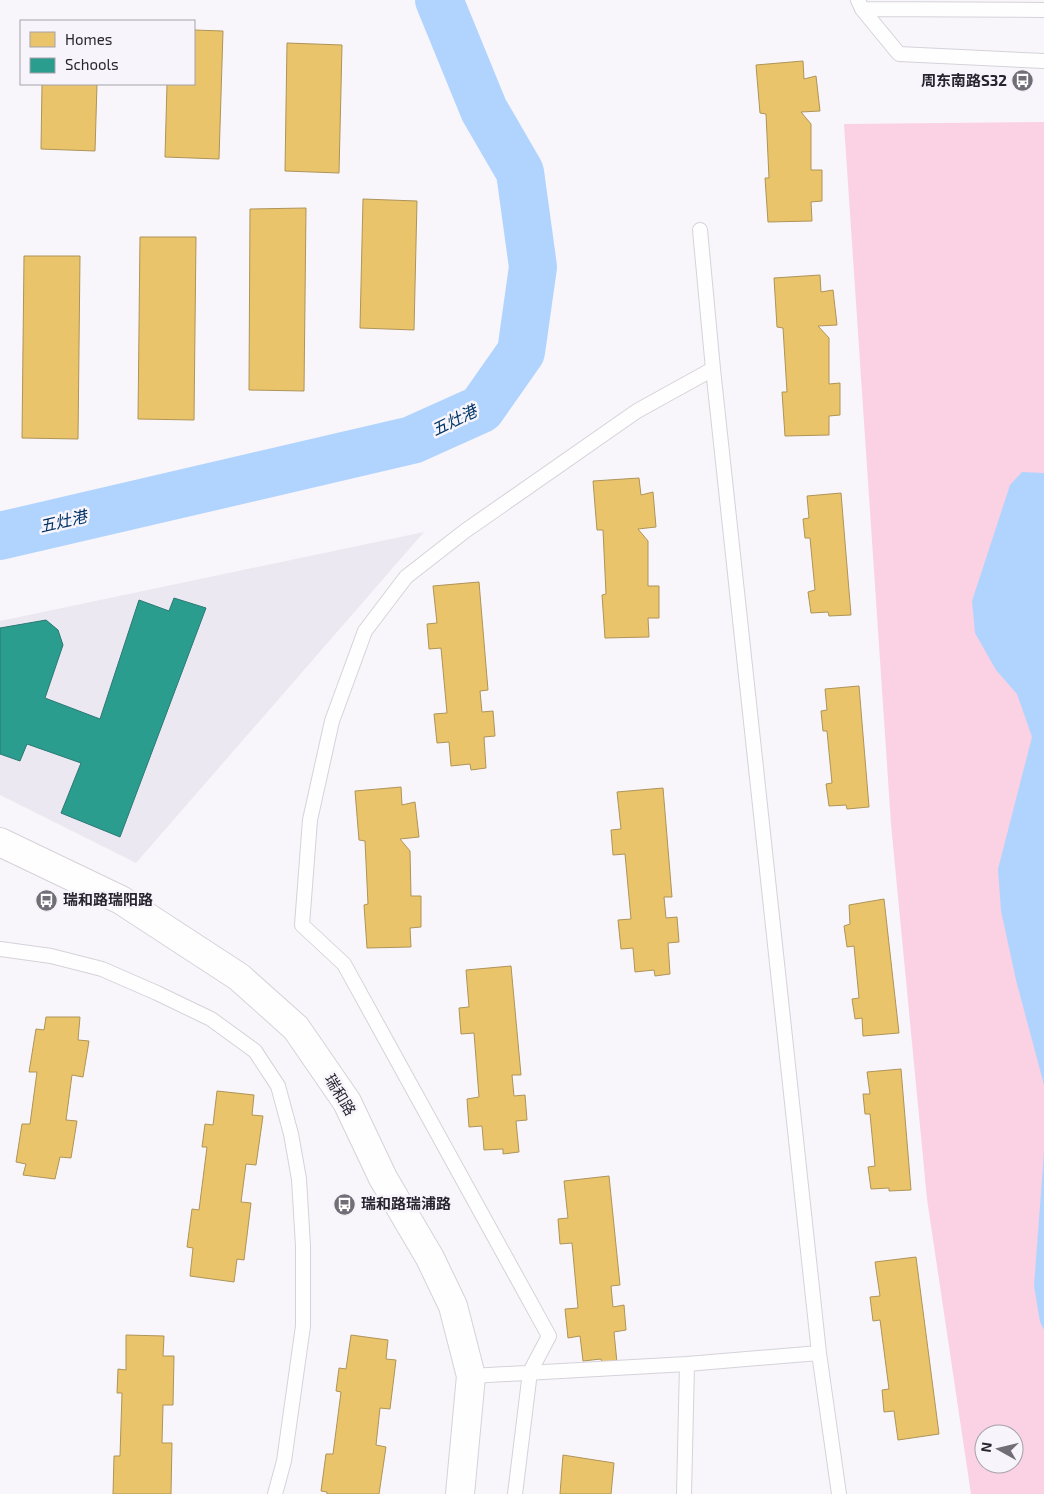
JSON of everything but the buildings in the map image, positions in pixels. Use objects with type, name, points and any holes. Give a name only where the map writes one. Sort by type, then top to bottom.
[{"type":"street","name":"瑞和路","points":[[0,842],[121,900],[239,977],[296,1028],[347,1102],[382,1178],[430,1258],[453,1306],[472,1376],[460,1494]]},
{"type":"lane","points":[[860,5],[1044,10]]},
{"type":"lane","points":[[860,5],[899,54],[1044,61]]},
{"type":"lane","points":[[700,230],[713,369],[819,1353],[839,1494]]},
{"type":"lane","points":[[515,1494],[530,1372],[549,1336],[344,964],[302,925],[310,820],[332,721],[365,631],[406,577],[465,531],[637,411],[713,369]]},
{"type":"lane","points":[[0,949],[51,956],[102,969],[211,1019],[256,1051],[278,1086],[291,1134],[299,1179],[303,1246],[303,1326],[284,1461],[275,1494]]},
{"type":"lane","points":[[472,1376],[687,1364],[819,1353]]},
{"type":"lane","points":[[684,1494],[687,1364]]},
{"type":"shaded area","points":[[1044,122],[1044,1494],[971,1494],[927,1199],[891,824],[844,124]]},
{"type":"shaded area","points":[[424,532],[136,863],[0,795],[0,621]]},
{"type":"water","points":[[1022,472],[1044,473],[1044,1085],[1016,980],[1001,911],[998,869],[1032,737],[1017,694],[996,670],[975,633],[972,601],[1010,485]]},
{"type":"water","points":[[1044,1152],[1044,1330],[1040,1322],[1034,1286]]},
{"type":"waterway","name":"五灶港","points":[[0,536],[412,440],[481,409],[521,352],[533,267],[520,172],[484,110],[439,0]]},
{"type":"place","name":"周东南路S32","points":[[1023,81]]},
{"type":"place","name":"瑞和路瑞阳路","points":[[47,900]]},
{"type":"place","name":"瑞和路瑞浦路","points":[[345,1204]]}]
